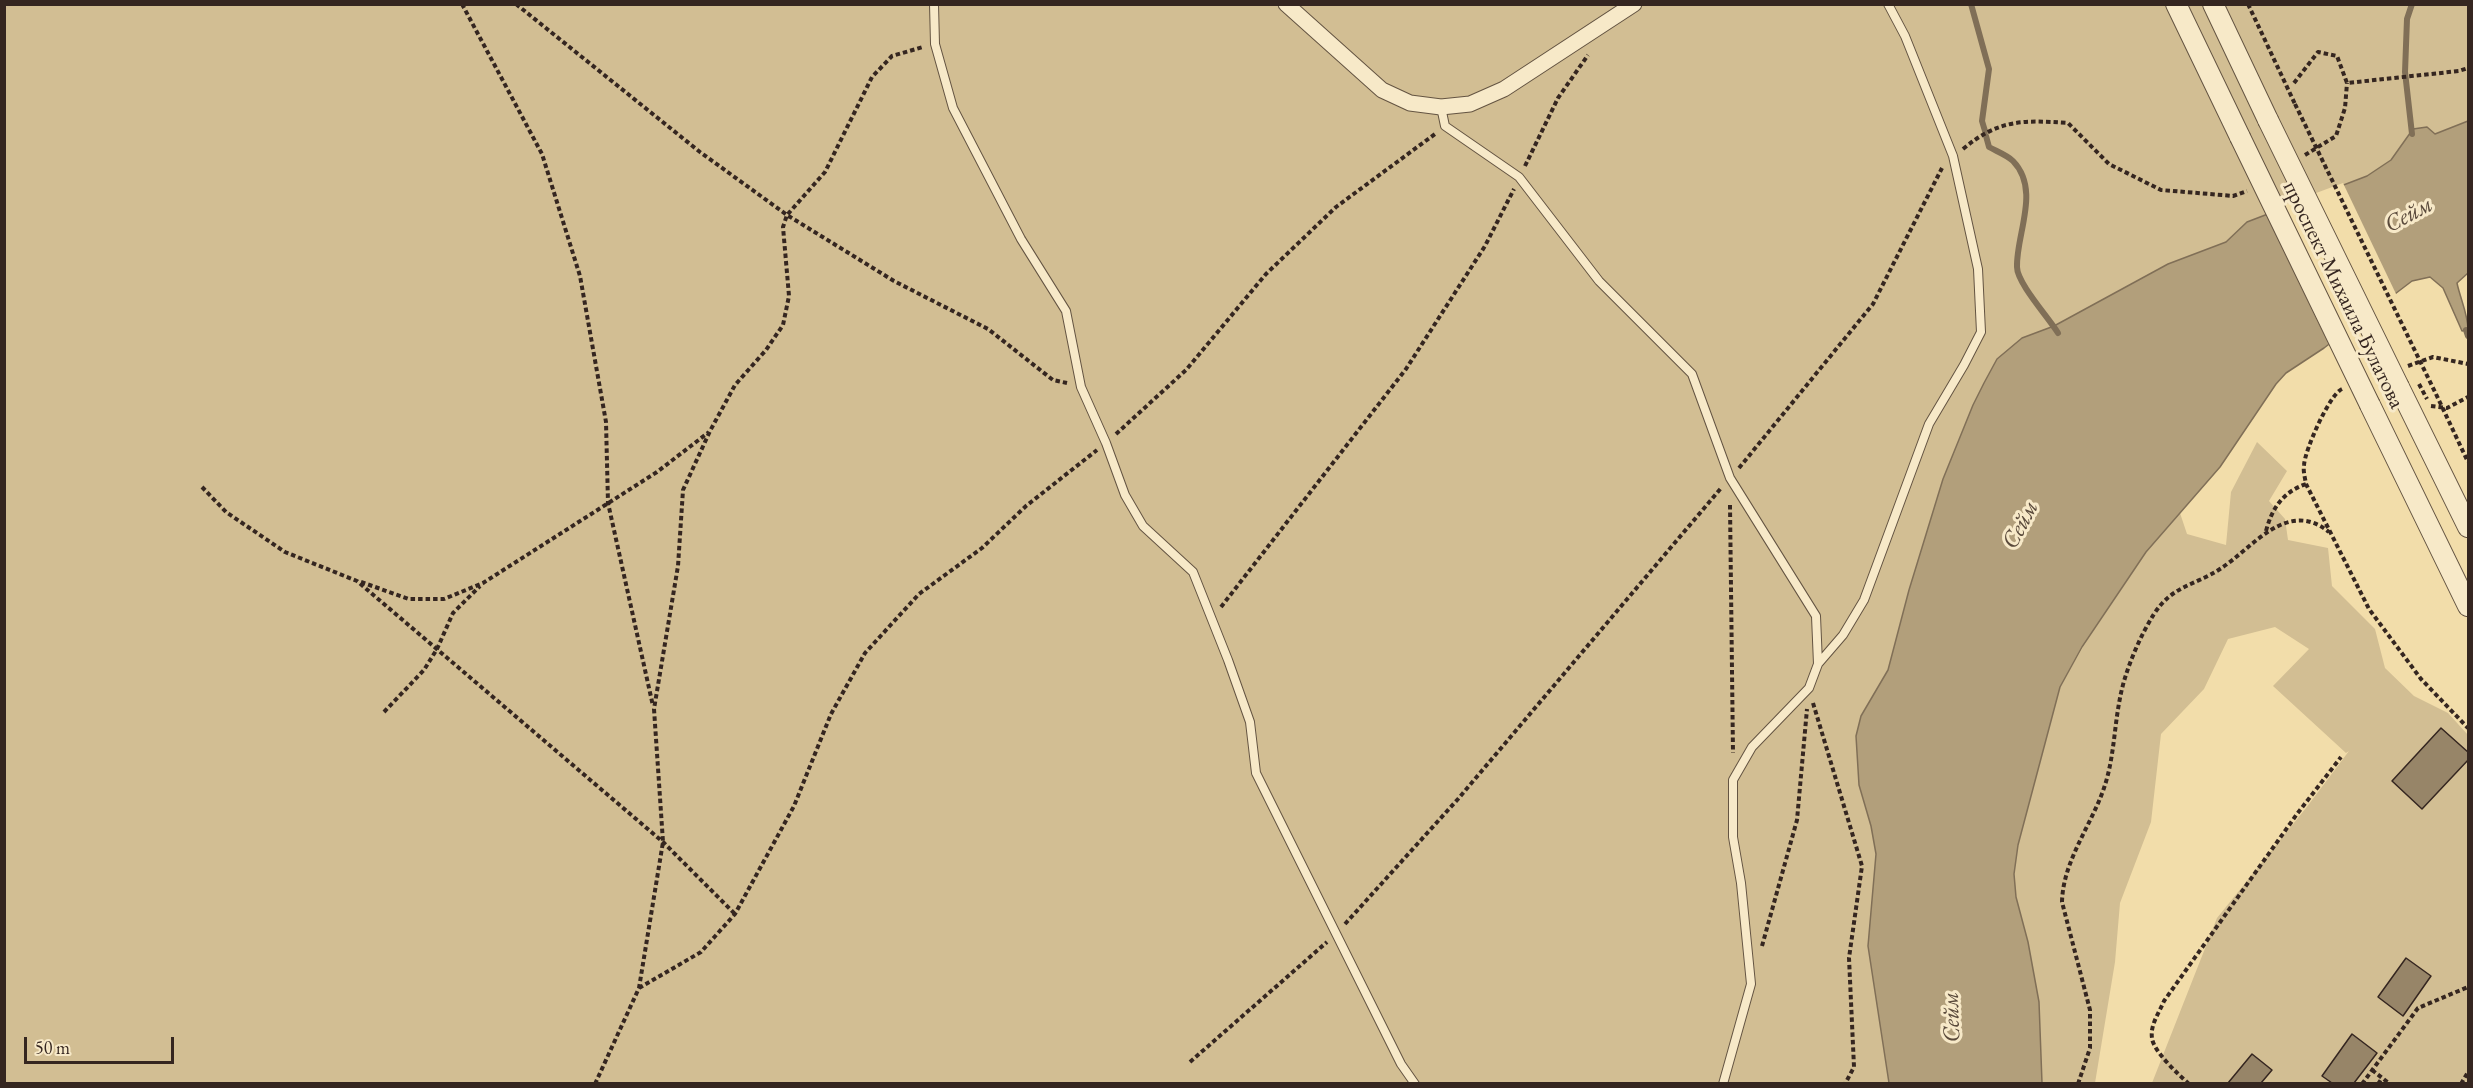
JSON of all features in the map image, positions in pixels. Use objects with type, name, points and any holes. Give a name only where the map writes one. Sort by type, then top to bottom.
[{"type":"street","points":[[1286,4],[1382,90],[1410,103],[1440,107],[1470,104],[1504,89],[1635,4]]},
{"type":"street","name":"проспект Михаила Булатова","points":[[2176,4],[2469,606]]},
{"type":"street","name":"проспект Михаила Булатова","points":[[2213,4],[2469,527]]},
{"type":"lane","points":[[934,4],[935,43],[953,108],[1021,239],[1066,311],[1081,387],[1106,443],[1125,495],[1143,526],[1192,572],[1250,722],[1256,773],[1401,1064],[1415,1083]]},
{"type":"lane","points":[[1723,1083],[1751,984],[1741,883],[1733,837],[1733,780],[1752,747],[1809,688],[1818,664],[1843,635],[1864,600],[1929,424],[1981,332],[1978,269],[1953,156],[1905,36],[1888,4]]},
{"type":"lane","points":[[1440,107],[1445,126],[1519,177],[1599,281],[1692,374],[1730,478],[1816,616],[1818,664]]},
{"type":"path","points":[[462,4],[542,154],[580,276],[606,422],[608,503],[654,709],[663,842],[639,988],[595,1083]]},
{"type":"path","points":[[516,4],[700,152],[787,214],[894,281],[988,329],[1053,380],[1081,387]]},
{"type":"path","points":[[2248,4],[2469,462]]},
{"type":"path","points":[[654,709],[678,566],[683,490],[710,431],[735,385],[766,350],[783,325],[789,296],[783,227],[787,214],[825,172],[872,77],[892,56],[935,43]]},
{"type":"path","points":[[1211,619],[1406,369],[1485,246],[1558,98],[1590,52]]},
{"type":"path","points":[[2294,83],[2318,52],[2337,56],[2347,83],[2345,108],[2336,136]]},
{"type":"path","points":[[2347,83],[2459,72],[2469,68]]},
{"type":"path","points":[[1190,1062],[1335,935],[1458,799],[1580,652],[1730,478],[1873,304],[1943,164],[1973,140],[2001,124],[2036,121],[2068,123],[2109,164],[2161,190],[2233,196]]},
{"type":"path","points":[[639,988],[701,952],[735,914],[794,806],[831,714],[865,652],[919,594],[982,548],[1026,506],[1106,443],[1186,370],[1266,274],[1336,207],[1445,126]]},
{"type":"path","points":[[2431,406],[2447,408],[2469,397]]},
{"type":"path","points":[[2332,398],[2312,438],[2304,464],[2306,484],[2369,609],[2421,679],[2469,728]]},
{"type":"path","points":[[202,487],[225,512],[285,552],[409,599],[444,599],[483,583],[657,472],[710,431]]},
{"type":"path","points":[[1730,478],[1733,780]]},
{"type":"path","points":[[2266,531],[2273,508],[2290,490],[2306,484]]},
{"type":"path","points":[[2078,1083],[2090,1048],[2090,1011],[2062,902],[2062,890],[2104,787],[2115,741],[2120,696],[2141,639],[2165,600],[2186,584],[2223,567],[2266,531],[2277,525],[2300,520],[2316,524],[2329,532]]},
{"type":"path","points":[[357,581],[663,842],[735,914]]},
{"type":"path","points":[[384,712],[424,670],[437,649],[453,613],[483,583]]},
{"type":"path","points":[[1760,951],[1797,820],[1809,688]]},
{"type":"path","points":[[1809,688],[1862,866],[1849,958],[1854,1067],[1845,1083]]},
{"type":"path","points":[[2189,1083],[2176,1072],[2153,1044],[2153,1025],[2164,1002],[2209,937],[2341,757]]},
{"type":"path","points":[[2362,1083],[2418,1008],[2469,987]]},
{"type":"path","points":[[2372,1070],[2390,1083]]},
{"type":"path","points":[[2461,1083],[2469,1072]]},
{"type":"path","points":[[2378,1083],[2382,1078]]},
{"type":"shaded area","points":[[5,5],[2468,5],[2468,121],[2435,134],[2413,129],[2391,160],[2367,176],[2247,222],[2226,242],[2168,264],[2054,326],[2036,333],[1997,359],[1973,405],[1943,479],[1909,590],[1888,670],[1861,716],[1856,736],[1859,785],[1871,826],[1876,854],[1868,946],[1889,1083],[5,1084]]},
{"type":"shaded area","points":[[2257,442],[2287,471],[2269,501],[2285,519],[2288,540],[2328,548],[2332,586],[2375,629],[2385,668],[2414,696],[2448,713],[2468,735],[2468,1083],[2152,1083],[2217,918],[2349,751],[2346,753],[2273,686],[2309,649],[2275,627],[2228,639],[2204,689],[2161,734],[2151,822],[2120,903],[2115,962],[2095,1083],[2042,1084],[2039,1002],[2028,942],[2016,897],[2014,874],[2018,845],[2060,687],[2083,647],[2146,552],[2180,513],[2187,534],[2226,545],[2231,492]]},
{"type":"water","name":"Сейм","points":[[2468,121],[2468,273],[2457,283],[2468,330],[2462,331],[2443,288],[2430,277],[2412,281],[2324,348],[2286,373],[2276,384],[2220,467],[2146,552],[2082,647],[2060,687],[2018,845],[2014,874],[2016,897],[2028,942],[2039,1002],[2042,1083],[1889,1083],[1868,946],[1876,854],[1871,826],[1859,785],[1856,736],[1861,716],[1888,670],[1909,590],[1943,479],[1973,405],[1997,359],[2022,338],[2054,326],[2168,264],[2226,242],[2247,222],[2367,176],[2391,160],[2413,129],[2427,127],[2435,134]]},
{"type":"pier","points":[[2343,183],[2397,296],[2330,347],[2265,212]]},
{"type":"building","points":[[2441,728],[2469,753],[2469,759],[2422,809],[2392,781]]},
{"type":"building","points":[[2406,958],[2431,976],[2403,1016],[2378,997]]},
{"type":"building","points":[[2352,1034],[2377,1053],[2354,1083],[2332,1083],[2322,1076]]},
{"type":"building","points":[[2252,1054],[2272,1070],[2261,1083],[2228,1083]]},
{"type":"waterway","points":[[1971,4],[1989,69],[1982,121],[1985,131]]},
{"type":"waterway","points":[[2412,4],[2407,19],[2405,72],[2412,134]]},
{"type":"waterway","points":[[1986,136],[1989,147],[2011,159],[2021,173],[2026,199],[2018,254],[2018,274],[2058,333]]},
{"type":"waterway","points":[[2466,330],[2468,336]]}]
